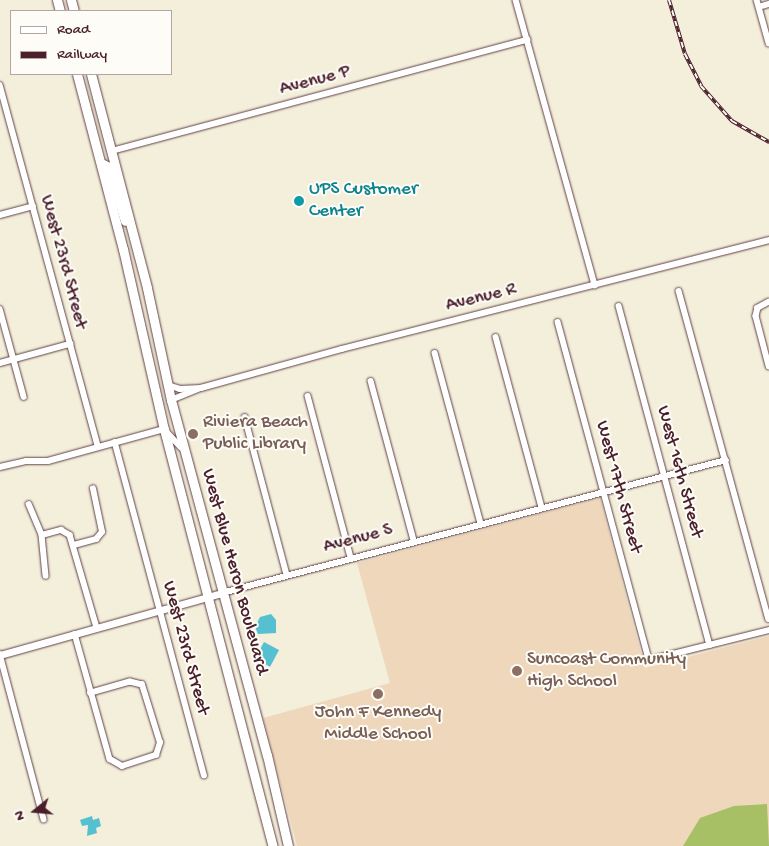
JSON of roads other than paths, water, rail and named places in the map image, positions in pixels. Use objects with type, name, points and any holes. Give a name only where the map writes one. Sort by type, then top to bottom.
[{"type":"main road","name":"West Blue Heron Boulevard","points":[[77,75],[101,163],[164,429],[273,846]]},
{"type":"main road","name":"West Blue Heron Boulevard","points":[[91,75],[132,228],[171,400],[267,755],[288,846]]},
{"type":"main road","points":[[82,92],[88,95],[103,146],[112,151]]},
{"type":"main road","points":[[101,163],[109,167],[124,220],[132,228]]},
{"type":"main road","points":[[271,833],[276,836],[279,846]]},
{"type":"street","points":[[516,0],[595,284]]},
{"type":"street","points":[[769,4],[758,3],[769,43]]},
{"type":"street","name":"Avenue P","points":[[112,151],[527,40]]},
{"type":"street","name":"West 23rd Street","points":[[0,85],[98,446]]},
{"type":"street","points":[[0,215],[33,206]]},
{"type":"street","name":"Avenue R","points":[[171,400],[201,388],[769,240]]},
{"type":"street","points":[[679,291],[769,619]]},
{"type":"street","points":[[769,302],[758,308],[756,316],[769,366]]},
{"type":"street","name":"West 16th Street","points":[[619,306],[710,645]]},
{"type":"street","points":[[0,309],[24,397]]},
{"type":"street","name":"West 17th Street","points":[[558,322],[649,660],[710,645]]},
{"type":"street","points":[[496,337],[542,508]]},
{"type":"street","points":[[0,363],[70,344]]},
{"type":"street","points":[[435,353],[481,523]]},
{"type":"street","points":[[370,380],[414,540]]},
{"type":"street","name":"Avenue R","points":[[168,385],[180,389],[201,388]]},
{"type":"street","points":[[308,396],[351,558]]},
{"type":"street","points":[[245,417],[287,575]]},
{"type":"street","points":[[0,467],[26,461],[48,461],[164,429],[185,453]]},
{"type":"street","name":"West 23rd Street","points":[[115,442],[204,775]]},
{"type":"street","name":"Avenue S","points":[[0,654],[414,540],[726,460]]},
{"type":"street","points":[[74,545],[96,538],[102,532],[93,489]]},
{"type":"street","points":[[29,504],[42,535],[46,576]]},
{"type":"street","points":[[42,535],[63,530],[70,535],[97,628]]},
{"type":"street","points":[[710,645],[769,630]]},
{"type":"street","points":[[75,634],[109,756],[116,765],[151,758],[159,749],[145,688],[134,682],[92,693]]},
{"type":"street","points":[[0,654],[44,819]]},
{"type":"water","points":[[271,614],[276,620],[276,633],[258,634],[255,627],[260,617]]},
{"type":"water","points":[[264,642],[279,650],[270,667],[255,659]]},
{"type":"water","points":[[92,816],[93,820],[99,818],[101,826],[96,828],[97,833],[87,836],[88,825],[82,826],[80,820]]},
{"type":"railway","points":[[669,0],[685,54],[701,86],[732,121],[769,142]]},
{"type":"place","name":"UPS Customer Center","points":[[299,201]]},
{"type":"place","name":"Riviera Beach Public Library","points":[[193,434]]},
{"type":"place","name":"Suncoast Community High School","points":[[517,671]]},
{"type":"place","name":"John F Kennedy Middle School","points":[[378,694]]}]
